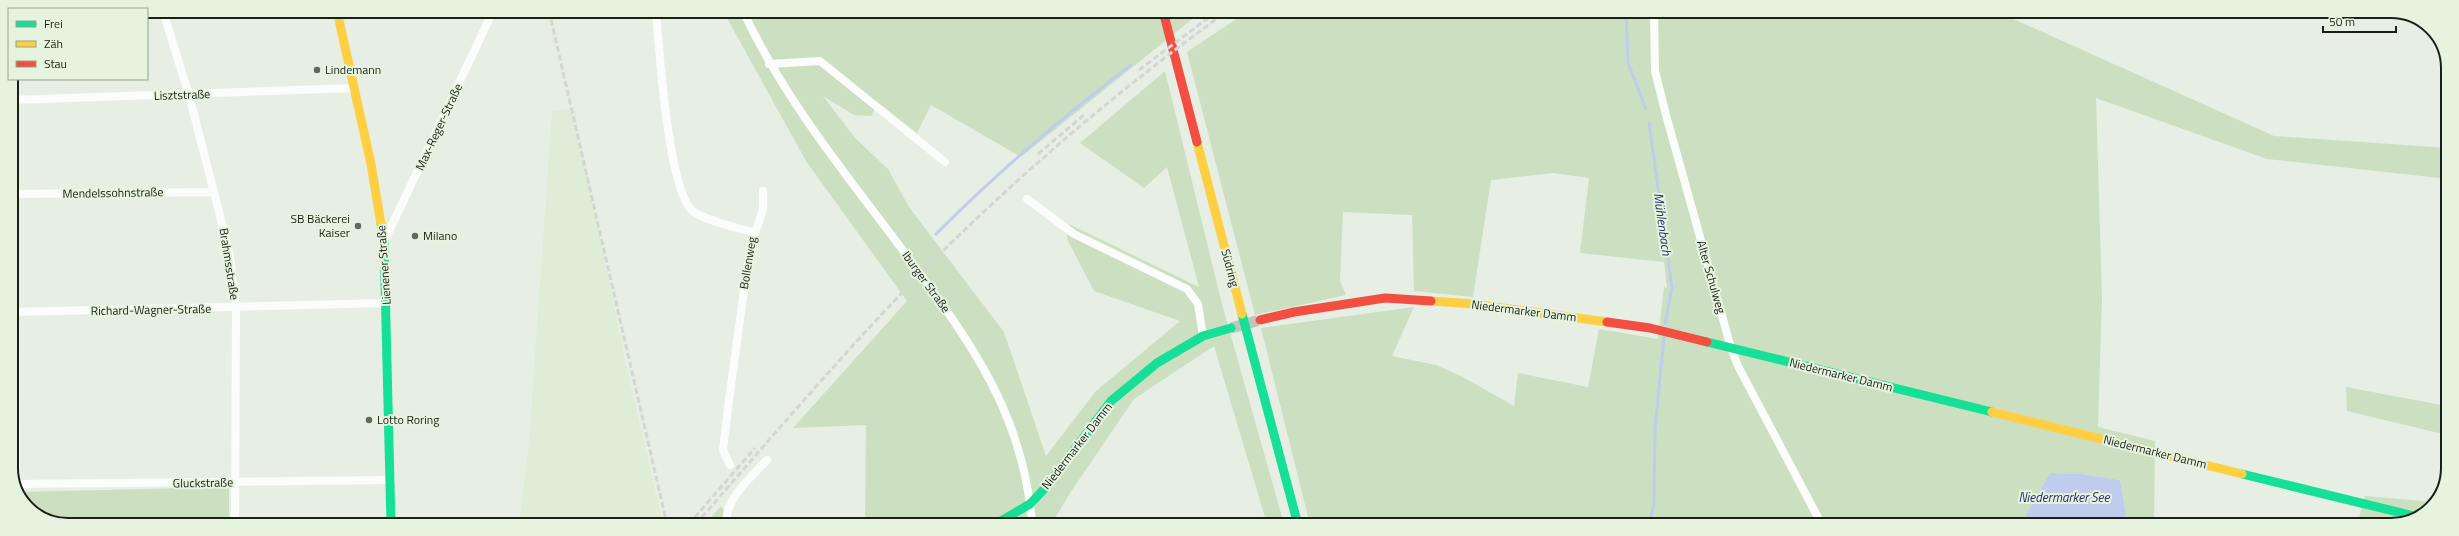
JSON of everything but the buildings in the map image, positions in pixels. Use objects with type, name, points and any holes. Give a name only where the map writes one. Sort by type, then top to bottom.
[{"type":"street","name":"Brahmsstraße","points":[[165,18],[189,94],[229,251],[236,308],[235,518]]},
{"type":"street","name":"Lienener Straße","points":[[339,18],[371,164],[384,242],[387,303],[391,518]]},
{"type":"street","name":"Max-Reger-Straße","points":[[384,242],[490,18]]},
{"type":"street","name":"Bollenweg","points":[[657,18],[672,162],[683,198],[693,212],[755,233],[747,268],[723,450],[730,465]]},
{"type":"street","name":"Iburger Straße","points":[[746,18],[769,64],[792,100],[902,249],[973,349],[999,396],[1023,465],[1031,518]]},
{"type":"street","name":"Südring","points":[[1164,18],[1296,518]]},
{"type":"street","name":"Alter Schulweg","points":[[1654,18],[1655,71],[1732,348],[1738,366],[1818,518]]},
{"type":"street","points":[[769,64],[820,61],[945,162]]},
{"type":"street","name":"Lisztstraße","points":[[18,100],[354,88]]},
{"type":"street","points":[[755,233],[763,210],[764,191]]},
{"type":"street","name":"Mendelssohnstraße","points":[[18,194],[214,192]]},
{"type":"street","points":[[1027,199],[1074,234],[1187,289],[1198,304],[1203,336]]},
{"type":"street","name":"Niedermarker Damm","points":[[1260,320],[1294,312],[1385,298],[1473,304],[1650,328],[2408,515]]},
{"type":"street","name":"Richard-Wagner-Straße","points":[[18,312],[236,308],[387,303]]},
{"type":"street","name":"Niedermarker Damm","points":[[1006,518],[1030,504],[1047,486],[1111,401],[1157,364],[1203,336],[1231,328]]},
{"type":"street","points":[[726,518],[727,509],[739,491],[767,460]]},
{"type":"street","name":"Gluckstraße","points":[[21,484],[391,480]]},
{"type":"shaded area","points":[[728,18],[1194,18],[1021,157],[931,105],[917,133],[877,102],[872,116],[854,115],[823,96],[855,138],[888,169],[909,207],[1004,332],[1046,456],[1096,391],[1180,321],[1094,291],[1067,239],[1069,224],[1199,287],[1167,167],[1144,188],[1080,143],[1165,71],[1222,304],[1282,518],[1265,518],[1214,346],[1134,399],[1070,493],[1055,518],[865,518],[866,425],[793,428],[907,301],[806,161],[728,20]]},
{"type":"shaded area","points":[[1238,18],[2011,18],[2274,136],[2441,148],[2441,178],[2267,159],[2096,98],[2102,298],[2098,427],[2155,441],[2154,518],[2127,518],[2120,480],[2082,474],[2050,473],[2024,518],[1308,518],[1261,328],[1414,307],[1392,356],[1436,365],[1461,376],[1514,406],[1518,373],[1588,387],[1599,329],[1658,339],[1664,287],[1667,288],[1664,262],[1580,253],[1589,178],[1553,173],[1491,180],[1473,297],[1414,291],[1412,215],[1343,212],[1340,281],[1346,295],[1255,315],[1187,52]]},
{"type":"shaded area","points":[[574,108],[626,365],[662,518],[520,518],[529,442],[552,111]]},
{"type":"shaded area","points":[[2346,387],[2441,405],[2441,434],[2347,411]]},
{"type":"shaded area","points":[[229,487],[229,518],[58,517],[35,506],[24,492]]},
{"type":"shaded area","points":[[2365,496],[2428,501],[2416,511],[2401,517],[2359,518]]},
{"type":"shaded area","points":[[721,506],[730,518],[710,518]]},
{"type":"water","name":"Niedermarker See","points":[[2050,473],[2082,474],[2120,480],[2127,518],[2024,518]]},
{"type":"waterway","name":"Mühlenbach","points":[[1626,18],[1628,63],[1646,109]]},
{"type":"waterway","points":[[936,234],[982,189],[1030,146],[1131,65]]},
{"type":"waterway","name":"Mühlenbach","points":[[1649,123],[1672,288],[1665,324]]},
{"type":"waterway","name":"Mühlenbach","points":[[1651,518],[1654,504],[1655,429],[1664,337]]},
{"type":"tunnel","points":[[1231,328],[1260,320]]},
{"type":"railway","points":[[551,18],[666,518]]},
{"type":"railway","points":[[1139,70],[1208,18]]},
{"type":"railway","points":[[701,518],[788,418],[883,313],[981,214],[1048,153],[1118,95],[1218,18]]},
{"type":"railway","points":[[1038,154],[1084,115]]},
{"type":"railway","points":[[694,518],[755,448]]},
{"type":"traffic: fast","points":[[381,224],[384,242],[391,518]]},
{"type":"traffic: fast","points":[[1242,314],[1296,518]]},
{"type":"traffic: fast","points":[[1006,518],[1030,504],[1047,486],[1111,401],[1157,363],[1203,336],[1231,328]]},
{"type":"traffic: fast","points":[[1707,342],[1992,412]]},
{"type":"traffic: fast","points":[[2242,474],[2408,515]]},
{"type":"traffic: slow","points":[[339,18],[371,164],[381,224]]},
{"type":"traffic: slow","points":[[1197,142],[1242,314]]},
{"type":"traffic: slow","points":[[1431,301],[1473,304],[1607,322]]},
{"type":"traffic: slow","points":[[1992,412],[2242,474]]},
{"type":"traffic: jam","points":[[1165,18],[1197,142]]},
{"type":"traffic: jam","points":[[1260,320],[1294,312],[1385,298],[1431,301]]},
{"type":"traffic: jam","points":[[1607,322],[1650,328],[1707,342]]},
{"type":"place","name":"Lindemann","points":[[317,70]]},
{"type":"place","name":"SB Bäckerei Kaiser","points":[[358,226]]},
{"type":"place","name":"Milano","points":[[415,236]]},
{"type":"place","name":"Lotto Roring","points":[[369,420]]}]
